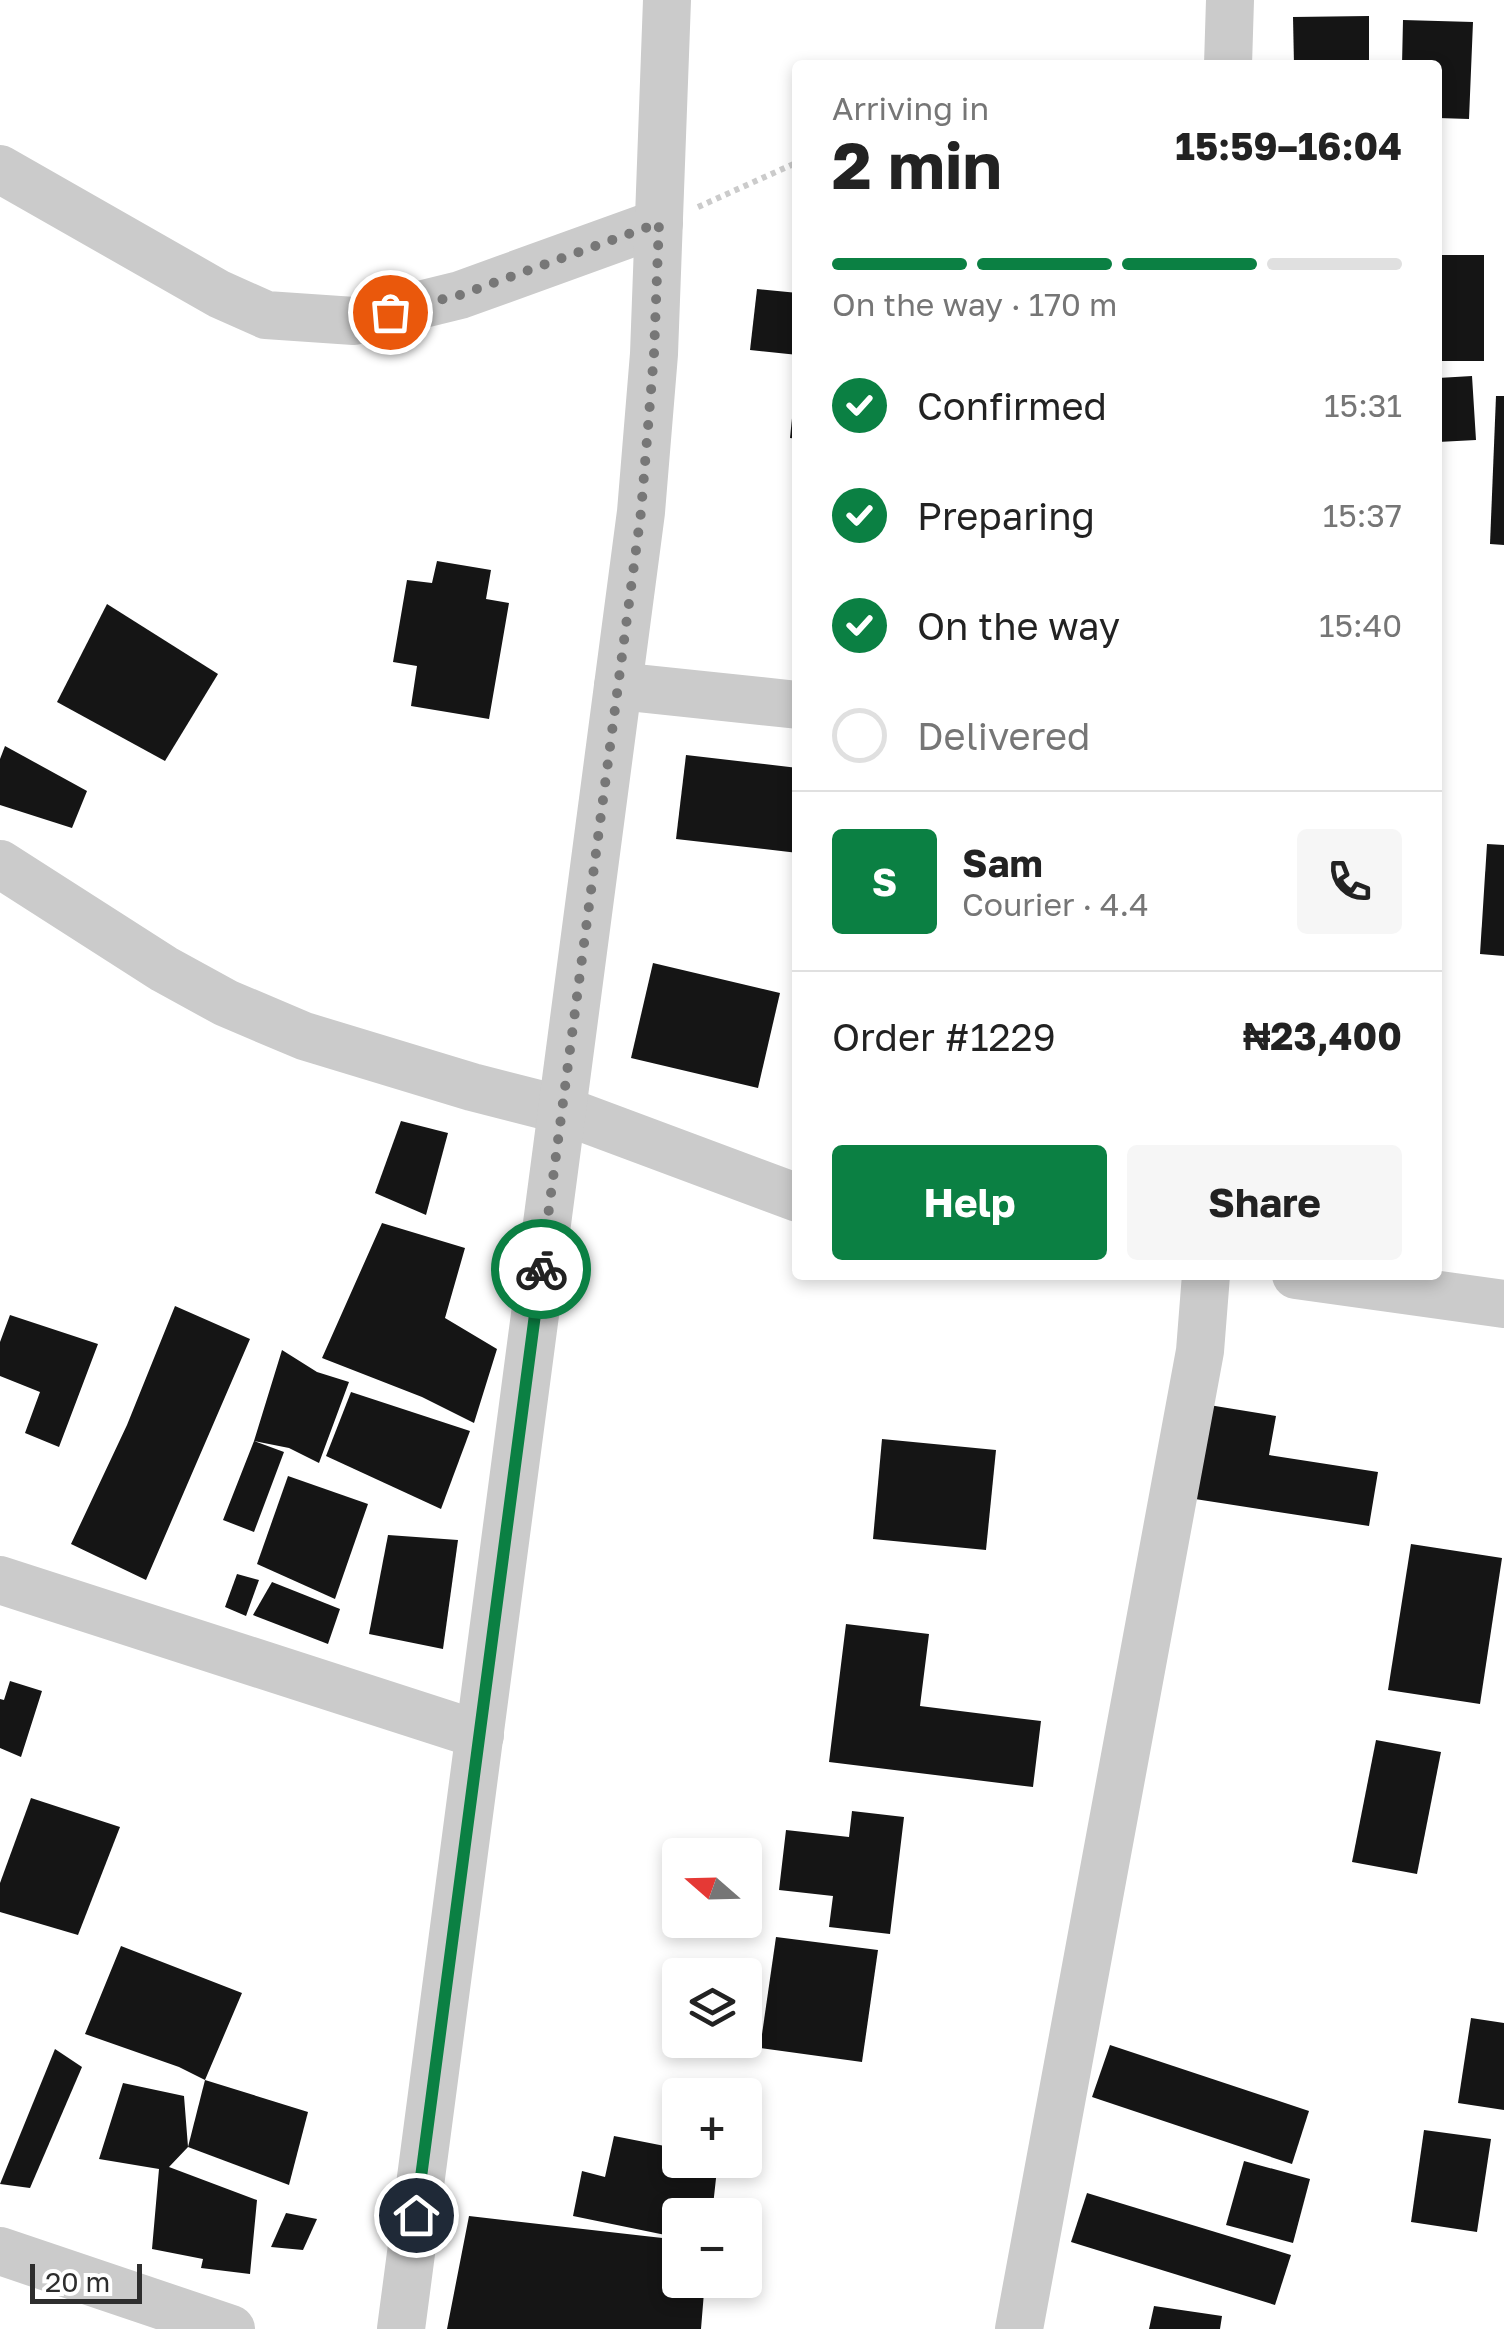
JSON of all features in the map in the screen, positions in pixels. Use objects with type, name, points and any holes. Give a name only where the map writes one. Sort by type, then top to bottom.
[{"type":"street","points":[[401,2329],[642,493],[654,354],[668,0]]},
{"type":"street","points":[[1228,60],[1230,0]]},
{"type":"street","points":[[0,169],[219,294],[266,315],[354,321],[460,295],[659,223]]},
{"type":"street","points":[[618,686],[792,705]]},
{"type":"street","points":[[0,864],[164,970],[226,1003],[304,1036],[472,1088],[562,1110],[792,1196]]},
{"type":"street","points":[[1018,2329],[1200,1351],[1206,1280]]},
{"type":"street","points":[[1332,1280],[1504,1304]]},
{"type":"street","points":[[0,1580],[480,1736]]},
{"type":"street","points":[[0,2251],[231,2329]]},
{"type":"path","points":[[659,223],[792,165]]},
{"type":"building","points":[[1369,16],[1369,60],[1294,60],[1293,17]]},
{"type":"building","points":[[1403,20],[1473,22],[1469,119],[1442,118],[1442,60],[1402,60]]},
{"type":"building","points":[[1442,255],[1484,255],[1484,361],[1442,361]]},
{"type":"building","points":[[757,289],[792,292],[792,354],[750,350]]},
{"type":"building","points":[[1472,376],[1476,440],[1442,442],[1442,378]]},
{"type":"building","points":[[1496,396],[1504,396],[1504,545],[1490,544]]},
{"type":"building","points":[[437,561],[491,570],[486,599],[509,603],[489,719],[411,706],[417,666],[393,662],[407,580],[432,583]]},
{"type":"building","points":[[107,604],[218,674],[165,761],[57,702]]},
{"type":"building","points":[[5,746],[87,791],[72,828],[0,805],[0,759]]},
{"type":"building","points":[[686,755],[792,767],[792,852],[676,839]]},
{"type":"building","points":[[1487,844],[1504,845],[1504,956],[1480,954]]},
{"type":"building","points":[[653,963],[780,993],[758,1088],[631,1058]]},
{"type":"building","points":[[401,1121],[448,1133],[426,1215],[375,1193]]},
{"type":"building","points":[[382,1223],[465,1248],[445,1318],[497,1349],[474,1423],[422,1397],[322,1358]]},
{"type":"building","points":[[175,1306],[250,1339],[146,1580],[71,1544],[127,1425]]},
{"type":"building","points":[[10,1315],[98,1344],[59,1447],[25,1433],[40,1392],[0,1376],[0,1342]]},
{"type":"building","points":[[282,1350],[317,1372],[349,1382],[319,1463],[289,1448],[254,1441]]},
{"type":"building","points":[[351,1392],[470,1431],[441,1509],[326,1456]]},
{"type":"building","points":[[1209,1405],[1276,1416],[1269,1455],[1378,1472],[1369,1526],[1195,1499]]},
{"type":"building","points":[[882,1439],[996,1450],[986,1550],[873,1539]]},
{"type":"building","points":[[254,1441],[284,1452],[254,1532],[223,1520]]},
{"type":"building","points":[[288,1476],[368,1504],[335,1599],[257,1564]]},
{"type":"building","points":[[388,1535],[458,1540],[443,1649],[369,1634]]},
{"type":"building","points":[[1411,1544],[1502,1558],[1480,1704],[1388,1690]]},
{"type":"building","points":[[237,1574],[259,1580],[246,1616],[225,1607]]},
{"type":"building","points":[[272,1582],[340,1609],[328,1644],[253,1615]]},
{"type":"building","points":[[846,1624],[929,1634],[920,1706],[1041,1721],[1033,1787],[829,1762]]},
{"type":"building","points":[[10,1681],[42,1691],[21,1757],[0,1748],[0,1699],[4,1700]]},
{"type":"building","points":[[1376,1740],[1441,1752],[1417,1874],[1352,1862]]},
{"type":"building","points":[[31,1798],[120,1827],[78,1935],[0,1912],[0,1883]]},
{"type":"building","points":[[852,1811],[904,1817],[890,1934],[829,1927],[833,1896],[779,1890],[786,1830],[849,1837]]},
{"type":"building","points":[[776,1937],[878,1950],[862,2062],[762,2048]]},
{"type":"building","points":[[121,1946],[242,1993],[205,2080],[85,2034]]},
{"type":"building","points":[[1471,2018],[1504,2023],[1504,2110],[1458,2103]]},
{"type":"building","points":[[1110,2045],[1309,2111],[1292,2164],[1092,2097]]},
{"type":"building","points":[[55,2049],[82,2067],[30,2188],[0,2184]]},
{"type":"building","points":[[205,2080],[308,2112],[289,2185],[188,2147]]},
{"type":"building","points":[[123,2083],[184,2096],[188,2147],[169,2167],[257,2200],[250,2274],[201,2268],[203,2259],[152,2249],[159,2169],[99,2159]]},
{"type":"building","points":[[1424,2130],[1491,2139],[1477,2232],[1411,2222]]},
{"type":"building","points":[[614,2136],[662,2145],[662,2178],[716,2178],[714,2198],[662,2198],[662,2234],[573,2216],[582,2171],[605,2177]]},
{"type":"building","points":[[1244,2161],[1310,2179],[1293,2243],[1226,2225]]},
{"type":"building","points":[[1087,2193],[1291,2255],[1275,2305],[1071,2242]]},
{"type":"building","points":[[286,2213],[317,2219],[303,2250],[271,2247]]},
{"type":"building","points":[[469,2216],[662,2238],[662,2298],[704,2298],[701,2329],[447,2329]]},
{"type":"building","points":[[1154,2306],[1222,2316],[1220,2329],[1149,2329]]},
{"type":"way so far","points":[[390,312],[460,295],[659,223],[654,354],[641,512],[541,1269]]},
{"type":"route","points":[[416,2215],[541,1269]]}]
